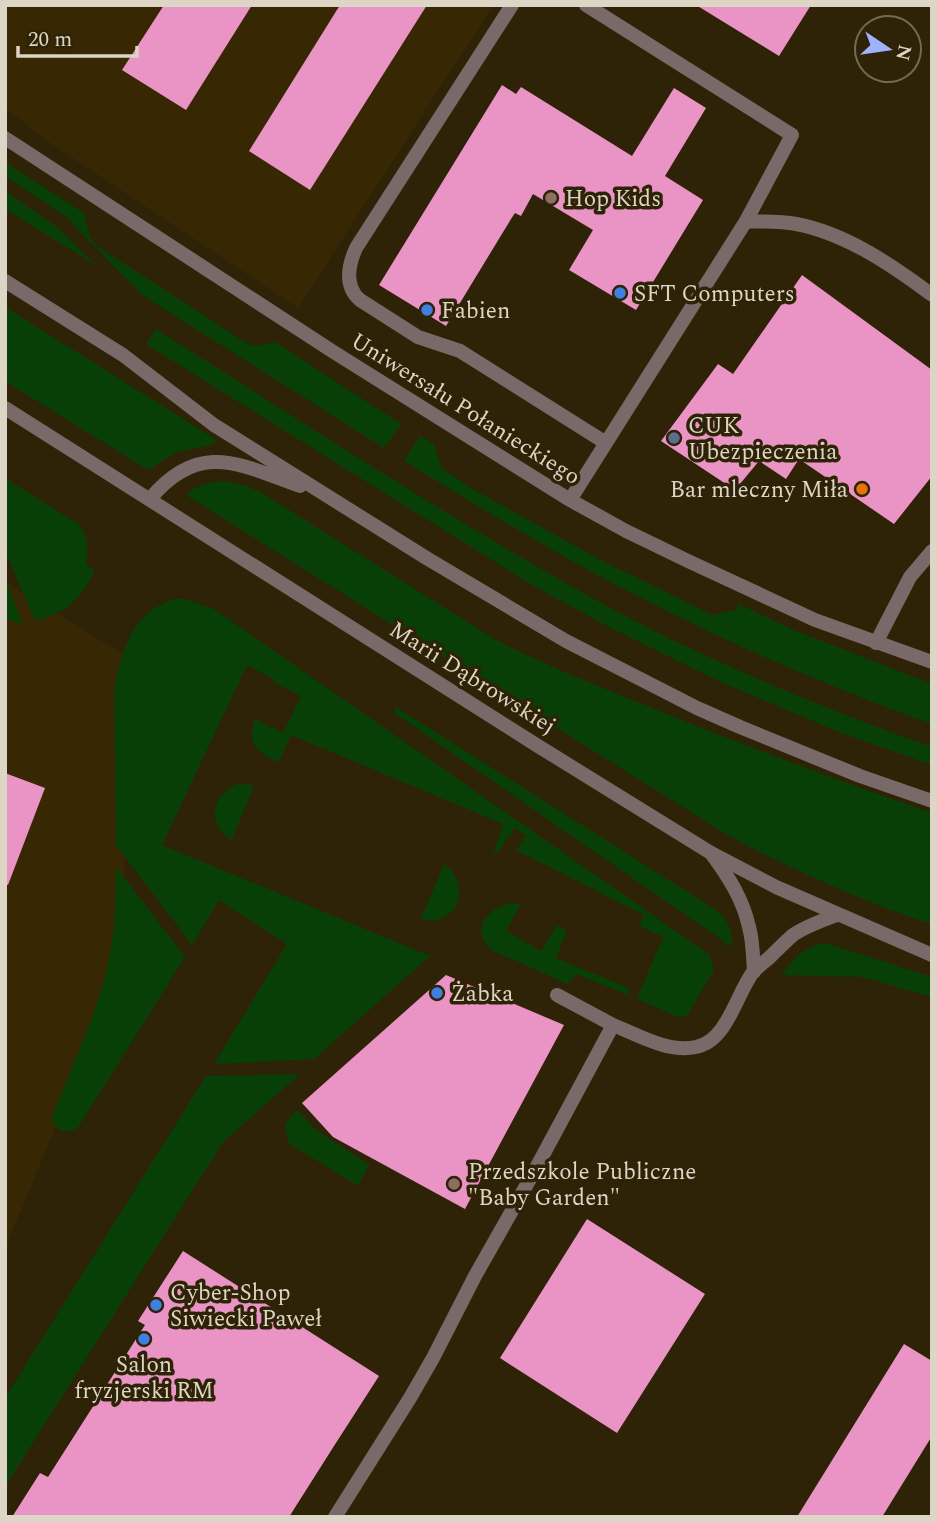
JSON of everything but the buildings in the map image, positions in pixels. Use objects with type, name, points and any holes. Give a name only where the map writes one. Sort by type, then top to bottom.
[{"type":"street","points":[[512,5],[356,248],[348,276],[356,296],[418,337],[460,351],[606,443]]},
{"type":"street","points":[[570,500],[746,221],[792,135],[586,5]]},
{"type":"street","name":"Uniwersału Połanieckiego","points":[[5,138],[332,351],[570,500],[626,531],[815,620],[932,662]]},
{"type":"street","points":[[746,221],[795,224],[842,238],[932,295]]},
{"type":"street","points":[[5,281],[122,355],[214,425],[496,601],[566,641],[719,718],[932,801]]},
{"type":"street","name":"Marii Dąbrowskiej","points":[[5,408],[710,853],[837,915],[932,956]]},
{"type":"street","points":[[150,499],[162,484],[179,472],[190,466],[212,462],[240,466],[328,495]]},
{"type":"street","points":[[876,643],[910,577],[932,551]]},
{"type":"street","points":[[710,853],[727,874],[739,897],[750,928],[754,972]]},
{"type":"street","points":[[557,996],[613,1025],[666,1045],[695,1048],[706,1044],[723,1027],[754,972],[794,935],[837,915]]},
{"type":"street","points":[[335,1517],[427,1368],[613,1025]]},
{"type":"shaded area","points":[[5,5],[493,5],[298,308],[47,141],[5,108]]},
{"type":"shaded area","points":[[5,582],[136,662],[120,945],[104,1010],[5,1249]]},
{"type":"green space","points":[[5,162],[84,213],[90,235],[97,246],[248,344],[257,346],[275,342],[401,424],[384,448],[142,295],[65,216],[5,176]]},
{"type":"green space","points":[[5,191],[57,227],[97,266],[5,209]]},
{"type":"green space","points":[[5,307],[216,442],[176,453],[150,469],[145,468],[5,381]]},
{"type":"green space","points":[[156,329],[384,474],[557,578],[654,631],[732,667],[851,717],[932,747],[932,765],[844,734],[723,683],[609,627],[532,585],[146,344]]},
{"type":"green space","points":[[420,436],[434,444],[442,468],[474,490],[599,559],[712,615],[736,610],[739,604],[796,631],[932,684],[932,724],[759,654],[675,615],[568,559],[404,461]]},
{"type":"green space","points":[[5,478],[77,523],[86,537],[86,564],[95,571],[84,590],[71,604],[56,614],[35,621],[5,551]]},
{"type":"green space","points":[[212,482],[238,484],[262,493],[496,640],[536,659],[725,737],[932,813],[932,924],[829,884],[729,836],[189,497],[188,493],[192,489]]},
{"type":"green space","points":[[5,579],[23,624],[5,619]]},
{"type":"green space","points":[[174,599],[185,599],[214,609],[710,955],[714,970],[688,1014],[678,1017],[637,999],[663,937],[639,926],[644,915],[516,850],[526,836],[515,828],[497,853],[494,852],[503,824],[291,735],[279,762],[264,755],[253,741],[255,719],[283,733],[301,696],[247,665],[162,845],[430,956],[314,1059],[214,1064],[287,944],[219,900],[192,945],[116,845],[114,690],[119,668],[126,645],[144,616]]},
{"type":"green space","points":[[396,707],[719,912],[730,928],[732,947],[393,712]]},
{"type":"green space","points":[[238,784],[254,785],[232,840],[218,827],[215,810],[222,795]]},
{"type":"green space","points":[[444,864],[458,883],[457,903],[444,917],[434,920],[421,919]]},
{"type":"green space","points":[[116,867],[185,957],[79,1126],[67,1132],[56,1126],[52,1117],[87,1031],[108,964],[114,923]]},
{"type":"green space","points":[[511,903],[521,904],[506,931],[541,951],[557,925],[567,931],[556,958],[631,989],[628,995],[576,974],[568,984],[493,951],[482,935],[484,921],[494,910]]},
{"type":"green space","points":[[819,944],[828,944],[932,977],[932,997],[862,977],[781,975],[802,953]]},
{"type":"green space","points":[[300,1074],[223,1142],[5,1487],[5,1398],[206,1076]]},
{"type":"green space","points":[[297,1110],[315,1129],[369,1165],[358,1186],[288,1143],[285,1124]]},
{"type":"place","name":"Hop Kids","points":[[551,198]]},
{"type":"place","name":"SFT Computers","points":[[620,293]]},
{"type":"place","name":"Fabien","points":[[427,310]]},
{"type":"place","name":"CUK Ubezpieczenia","points":[[674,438]]},
{"type":"place","name":"Bar mleczny Miła","points":[[862,489]]},
{"type":"place","name":"Żabka","points":[[437,993]]},
{"type":"place","name":"Przedszkole Publiczne \"Baby Garden\"","points":[[454,1184]]},
{"type":"place","name":"Cyber-Shop Siwiecki Paweł","points":[[156,1305]]},
{"type":"place","name":"Salon fryzjerski RM","points":[[144,1339]]}]
